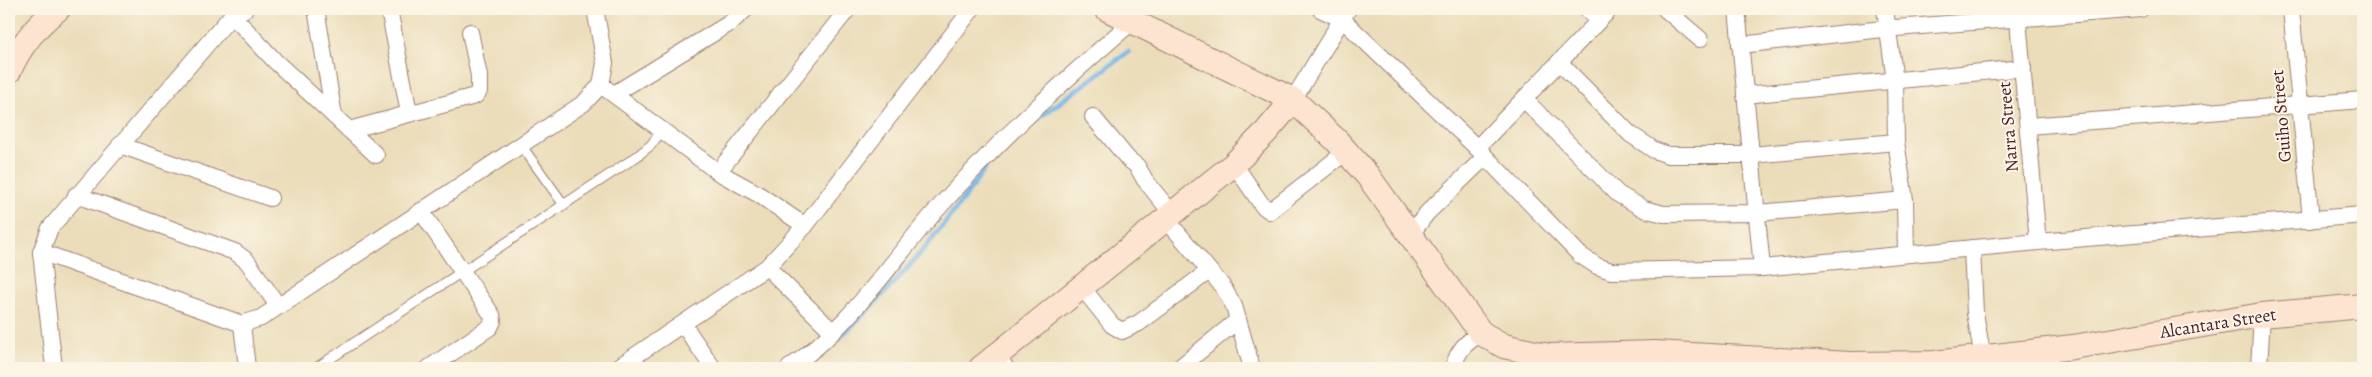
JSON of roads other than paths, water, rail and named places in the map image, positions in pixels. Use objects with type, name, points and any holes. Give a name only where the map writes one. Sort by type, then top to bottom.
[{"type":"street","points":[[9,71],[16,56],[42,21],[58,9]]},
{"type":"street","points":[[316,9],[334,116]]},
{"type":"street","points":[[389,9],[409,113]]},
{"type":"street","points":[[594,9],[606,63],[607,89]]},
{"type":"street","points":[[41,252],[242,324],[261,318],[584,103],[730,23],[746,9]]},
{"type":"street","points":[[718,172],[848,9]]},
{"type":"street","points":[[617,368],[767,267],[805,226],[972,9]]},
{"type":"street","points":[[1107,9],[1293,100],[1347,151],[1411,234],[1481,333],[1466,342],[1453,368]]},
{"type":"street","points":[[1320,9],[1345,14],[1580,255],[1597,266],[1611,271],[1762,268],[2038,242],[2363,215]]},
{"type":"street","points":[[1411,234],[1426,213],[1481,152],[1524,99],[1605,14],[1587,9]]},
{"type":"street","points":[[1665,9],[1700,39]]},
{"type":"street","points":[[1737,9],[1762,268]]},
{"type":"street","points":[[1885,9],[1895,80],[1896,142],[1905,200],[1906,254]]},
{"type":"street","points":[[1740,45],[2018,14],[2141,9]]},
{"type":"street","name":"Guiho Street","points":[[2291,9],[2311,220]]},
{"type":"street","points":[[54,368],[41,252],[50,228],[76,195],[238,12],[274,61],[376,155]]},
{"type":"street","points":[[994,364],[1081,286],[1234,164],[1266,132],[1293,100],[1345,14]]},
{"type":"street","name":"Narra Street","points":[[2018,14],[2038,242]]},
{"type":"street","points":[[789,368],[805,358],[864,300],[940,206],[1015,126],[1133,21]]},
{"type":"street","points":[[349,130],[475,96],[479,91],[479,76],[470,32]]},
{"type":"street","points":[[1560,62],[1630,134],[1654,150],[1668,155],[1751,155],[1896,142]]},
{"type":"street","points":[[1745,95],[2023,68]]},
{"type":"street","points":[[607,89],[718,172],[758,194],[805,226]]},
{"type":"street","points":[[1524,99],[1587,164],[1630,203],[1644,210],[1664,214],[1757,213],[1905,200]]},
{"type":"street","points":[[2028,126],[2363,100]]},
{"type":"street","points":[[1092,117],[1128,159],[1138,166],[1169,217],[1223,287],[1234,306],[1252,368]]},
{"type":"street","points":[[120,145],[270,198]]},
{"type":"street","points":[[1234,164],[1262,205],[1270,211],[1347,151]]},
{"type":"street","points":[[76,195],[235,252],[247,261],[278,306]]},
{"type":"street","points":[[421,211],[492,315],[493,322],[490,327],[429,368]]},
{"type":"street","points":[[1972,248],[1975,312],[1983,359]]},
{"type":"street","points":[[767,267],[832,331]]},
{"type":"street","points":[[1081,286],[1112,325],[1122,332],[1139,323],[1209,271]]},
{"type":"street","name":"Alcantara Street","points":[[1481,333],[1504,346],[1549,356],[1655,353],[1850,364],[1934,363],[1983,359],[2073,347],[2262,315],[2363,306]]},
{"type":"street","points":[[2259,368],[2262,315]]},
{"type":"street","points":[[1179,368],[1238,320]]},
{"type":"street","points":[[242,324],[247,368]]},
{"type":"street","points":[[682,324],[713,368]]},
{"type":"street","points":[[2260,350],[2271,368]]},
{"type":"lane","points":[[316,368],[644,152],[662,130]]},
{"type":"lane","points":[[521,145],[564,205]]},
{"type":"waterway","points":[[1028,126],[1128,52]]},
{"type":"waterway","points":[[804,368],[854,323],[901,275],[945,223],[985,169]]}]
